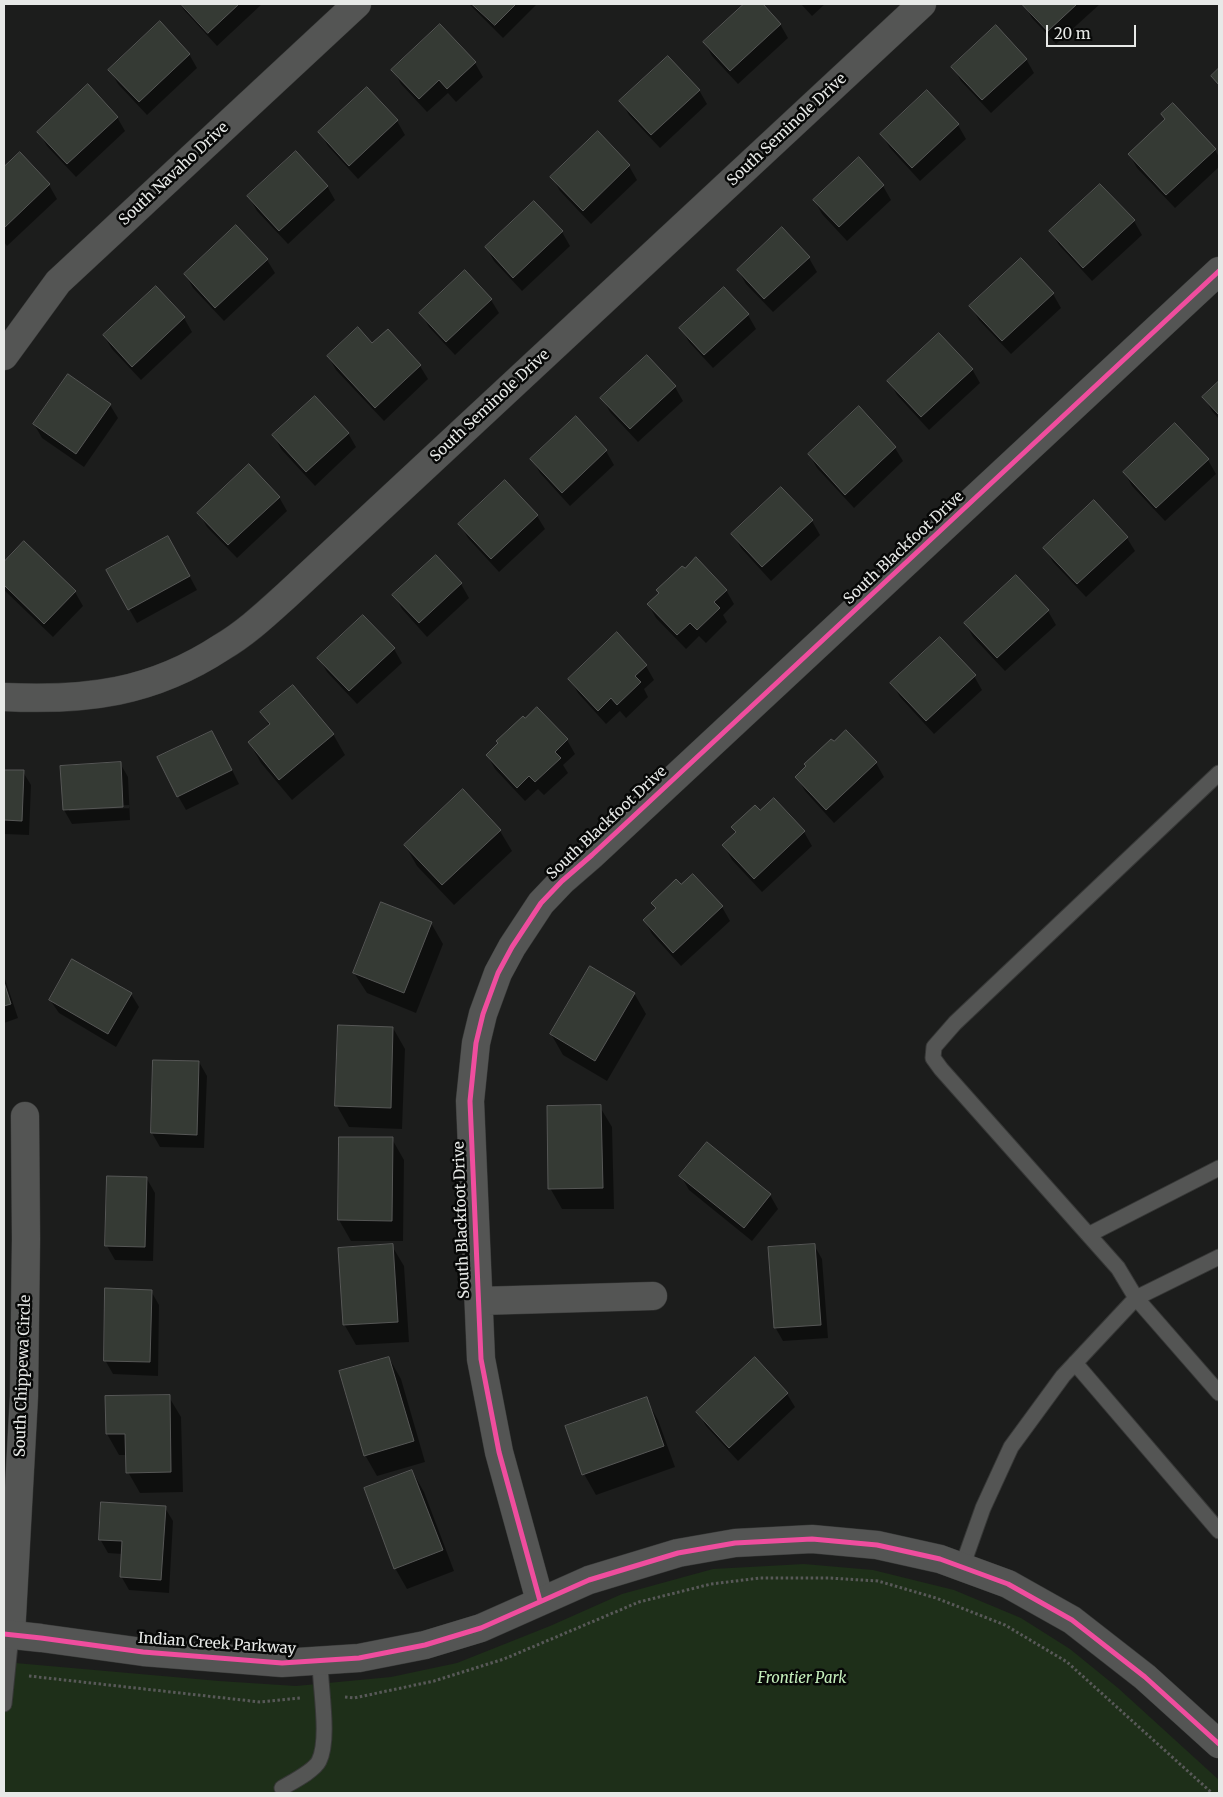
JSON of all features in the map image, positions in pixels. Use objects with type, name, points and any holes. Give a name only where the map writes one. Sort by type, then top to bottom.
[{"type":"street","name":"South Navaho Drive","points":[[4,356],[58,282],[356,4]]},
{"type":"street","name":"South Seminole Drive","points":[[4,697],[76,698],[134,688],[169,676],[222,647],[288,595],[922,4]]},
{"type":"street","name":"South Blackfoot Drive","points":[[540,1601],[499,1452],[481,1359],[470,1101],[476,1043],[498,973],[512,946],[541,903],[562,881],[1219,271]]},
{"type":"street","name":"South Chippewa Circle","points":[[8,1635],[24,1396],[25,1116]]},
{"type":"street","name":"South Blackfoot Drive","points":[[478,1301],[653,1296]]},
{"type":"street","name":"Indian Creek Parkway","points":[[8,1635],[143,1652],[282,1663],[359,1658],[424,1645],[481,1628],[590,1580],[678,1553],[735,1543],[812,1539],[877,1546],[940,1559],[1008,1584],[1072,1620],[1145,1677],[1219,1744]]},
{"type":"lane","points":[[1219,773],[955,1023],[934,1047],[933,1058],[1090,1234],[1118,1268],[1136,1298],[1219,1393]]},
{"type":"lane","points":[[1090,1234],[1219,1168]]},
{"type":"lane","points":[[962,1567],[983,1508],[1011,1447],[1063,1376],[1136,1298],[1219,1257]]},
{"type":"lane","points":[[1074,1363],[1219,1530]]},
{"type":"lane","points":[[4,1704],[8,1635]]},
{"type":"lane","points":[[282,1788],[308,1772],[319,1762],[324,1739],[320,1661]]},
{"type":"path","points":[[7,1674],[260,1702],[321,1696],[354,1698],[434,1681],[504,1659],[638,1602],[711,1584],[760,1578],[829,1578],[878,1581],[936,1598],[1005,1625],[1067,1662],[1212,1793]]},
{"type":"green space","name":"Frontier Park","points":[[804,1564],[873,1570],[954,1590],[1021,1618],[1070,1649],[1118,1688],[1219,1780],[1219,1793],[4,1793],[4,1662],[296,1686],[391,1677],[457,1663],[550,1626],[622,1594],[713,1569]]},
{"type":"building","points":[[181,4],[239,4],[208,33]]},
{"type":"building","points":[[472,4],[516,4],[495,25]]},
{"type":"building","points":[[744,4],[763,4],[781,24],[730,71],[703,42]]},
{"type":"building","points":[[1022,4],[1077,4],[1048,31]]},
{"type":"building","points":[[160,21],[190,54],[139,102],[108,70]]},
{"type":"building","points":[[440,24],[476,62],[447,89],[439,80],[419,99],[391,70]]},
{"type":"building","points":[[996,25],[1027,59],[982,100],[951,67]]},
{"type":"building","points":[[668,56],[700,90],[651,135],[619,101]]},
{"type":"building","points":[[1219,68],[1219,85],[1211,76]]},
{"type":"building","points":[[88,84],[118,117],[67,164],[37,132]]},
{"type":"building","points":[[367,87],[398,120],[349,166],[318,132]]},
{"type":"building","points":[[927,90],[959,124],[912,168],[880,134]]},
{"type":"building","points":[[1173,103],[1216,149],[1166,195],[1128,154],[1165,119],[1161,114]]},
{"type":"building","points":[[598,131],[630,165],[583,211],[550,177]]},
{"type":"building","points":[[296,151],[328,186],[279,231],[247,196]]},
{"type":"building","points":[[20,152],[50,184],[4,228],[4,167]]},
{"type":"building","points":[[859,157],[884,185],[839,227],[813,200]]},
{"type":"building","points":[[1100,184],[1135,220],[1083,268],[1049,231]]},
{"type":"building","points":[[534,201],[563,231],[513,278],[485,247]]},
{"type":"building","points":[[236,225],[268,259],[215,308],[184,274]]},
{"type":"building","points":[[782,227],[810,257],[764,299],[737,270]]},
{"type":"building","points":[[1021,258],[1054,293],[1002,341],[969,306]]},
{"type":"building","points":[[465,270],[492,299],[446,342],[419,313]]},
{"type":"building","points":[[156,286],[185,317],[132,367],[103,335]]},
{"type":"building","points":[[724,287],[749,314],[704,355],[679,328]]},
{"type":"building","points":[[358,327],[372,343],[388,329],[421,365],[375,408],[327,356]]},
{"type":"building","points":[[939,333],[973,369],[921,417],[887,381]]},
{"type":"building","points":[[647,355],[676,386],[630,429],[600,398]]},
{"type":"building","points":[[68,374],[111,404],[76,454],[33,424]]},
{"type":"building","points":[[1219,381],[1219,415],[1202,397]]},
{"type":"building","points":[[315,396],[349,433],[306,472],[272,435]]},
{"type":"building","points":[[859,406],[896,447],[845,495],[808,454]]},
{"type":"building","points":[[576,416],[607,450],[562,493],[530,459]]},
{"type":"building","points":[[1175,423],[1209,459],[1156,508],[1123,472]]},
{"type":"building","points":[[249,464],[280,497],[228,545],[197,513]]},
{"type":"building","points":[[505,480],[538,515],[491,559],[458,524]]},
{"type":"building","points":[[781,487],[813,520],[762,567],[731,534]]},
{"type":"building","points":[[1094,500],[1128,537],[1077,584],[1043,548]]},
{"type":"building","points":[[168,536],[190,576],[128,610],[106,570]]},
{"type":"building","points":[[24,541],[76,591],[44,624],[4,585],[4,562]]},
{"type":"building","points":[[436,555],[462,583],[419,623],[392,595]]},
{"type":"building","points":[[696,557],[727,590],[714,602],[720,608],[697,630],[690,623],[677,635],[647,604],[659,593],[656,590],[682,566],[685,568]]},
{"type":"building","points":[[1016,575],[1049,610],[997,658],[964,623]]},
{"type":"building","points":[[363,615],[395,648],[349,691],[317,658]]},
{"type":"building","points":[[617,632],[647,665],[635,676],[641,682],[617,705],[611,698],[598,711],[568,679]]},
{"type":"building","points":[[940,637],[976,675],[926,721],[890,683]]},
{"type":"building","points":[[293,685],[334,734],[279,780],[248,742],[270,724],[260,712]]},
{"type":"building","points":[[537,707],[568,739],[555,752],[561,758],[535,782],[529,776],[517,788],[486,755],[498,743],[496,741],[523,716],[525,718]]},
{"type":"building","points":[[846,730],[877,762],[826,810],[795,777],[806,766],[804,764],[831,739],[834,741]]},
{"type":"building","points":[[212,731],[232,770],[177,797],[157,757]]},
{"type":"building","points":[[121,762],[123,807],[63,810],[60,766]]},
{"type":"building","points":[[4,770],[24,770],[22,821],[4,820]]},
{"type":"building","points":[[463,789],[501,830],[442,885],[404,845]]},
{"type":"building","points":[[774,798],[805,831],[754,879],[722,845],[736,832],[731,827],[755,805],[760,810]]},
{"type":"building","points":[[693,874],[723,906],[673,953],[643,920],[656,908],[651,903],[676,879],[681,884]]},
{"type":"building","points":[[381,902],[432,922],[404,993],[353,973]]},
{"type":"building","points":[[72,959],[132,993],[108,1034],[49,1000]]},
{"type":"building","points":[[590,966],[635,993],[595,1061],[550,1034]]},
{"type":"building","points":[[4,982],[11,1004],[4,1006]]},
{"type":"building","points":[[338,1025],[393,1027],[391,1108],[335,1106]]},
{"type":"building","points":[[153,1060],[199,1061],[197,1135],[151,1133]]},
{"type":"building","points":[[601,1105],[603,1188],[548,1189],[547,1106]]},
{"type":"building","points":[[339,1137],[393,1137],[392,1221],[338,1220]]},
{"type":"building","points":[[707,1142],[771,1194],[744,1228],[679,1176]]},
{"type":"building","points":[[107,1176],[147,1177],[145,1247],[105,1246]]},
{"type":"building","points":[[393,1244],[398,1322],[343,1325],[338,1248]]},
{"type":"building","points":[[815,1244],[821,1325],[774,1328],[768,1247]]},
{"type":"building","points":[[105,1288],[152,1290],[150,1362],[104,1361]]},
{"type":"building","points":[[389,1357],[414,1441],[364,1456],[339,1371]]},
{"type":"building","points":[[755,1357],[788,1393],[729,1448],[696,1412]]},
{"type":"building","points":[[170,1395],[171,1472],[126,1473],[125,1434],[106,1434],[105,1396]]},
{"type":"building","points":[[647,1397],[664,1446],[582,1475],[565,1426]]},
{"type":"building","points":[[412,1470],[443,1550],[394,1569],[364,1488]]},
{"type":"building","points":[[101,1502],[166,1506],[161,1580],[120,1577],[122,1541],[99,1540]]},
{"type":"cycle path","points":[[540,1601],[499,1452],[481,1359],[470,1101],[476,1043],[483,1014],[498,973],[512,947],[541,903],[562,881],[1219,271]]},
{"type":"cycle path","points":[[4,1634],[143,1652],[282,1663],[359,1658],[425,1645],[481,1628],[589,1580],[678,1553],[735,1543],[812,1539],[877,1545],[940,1559],[1008,1584],[1072,1620],[1145,1677],[1219,1744]]}]
